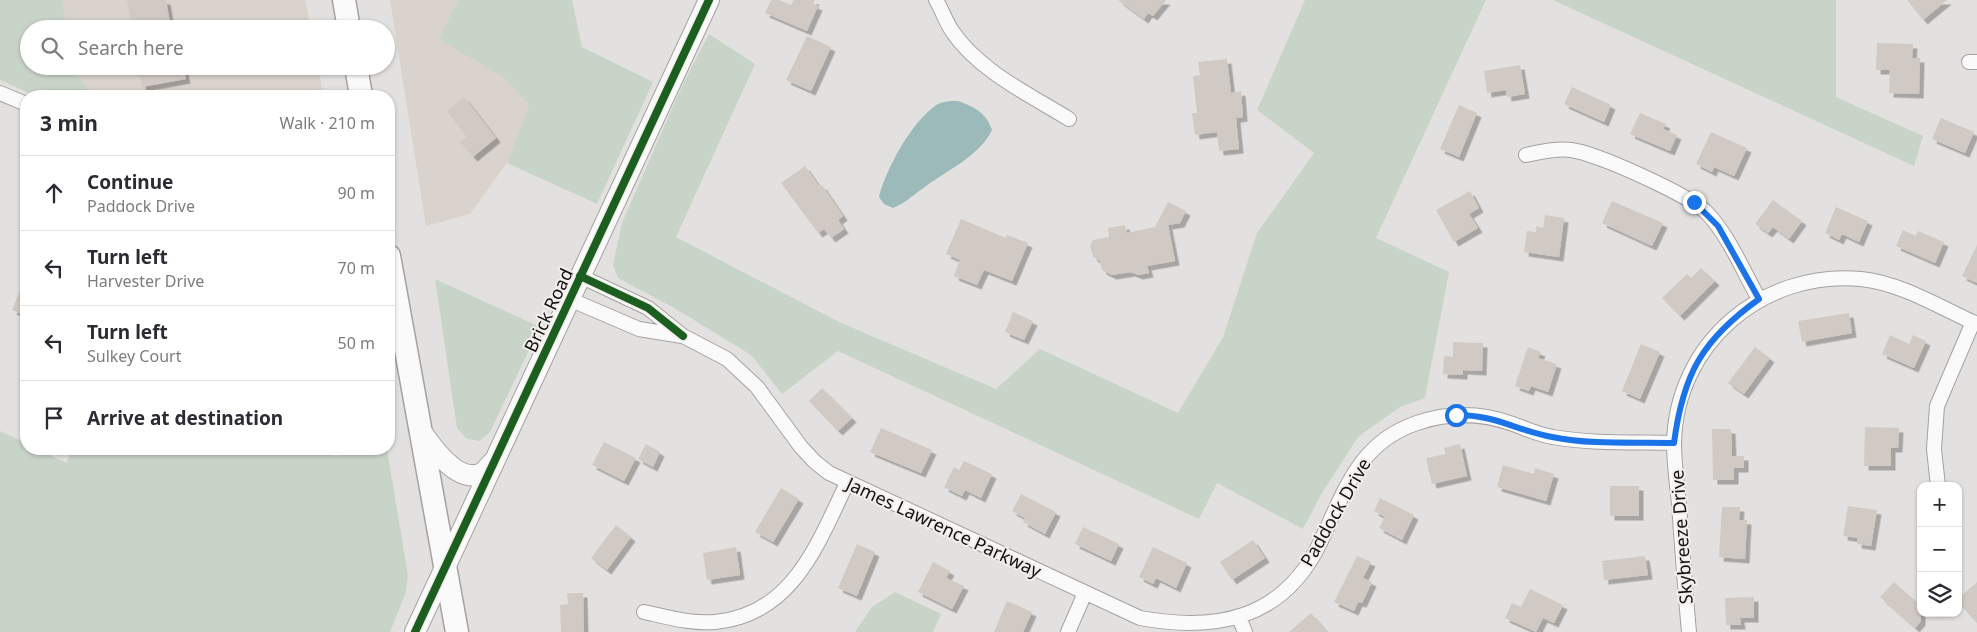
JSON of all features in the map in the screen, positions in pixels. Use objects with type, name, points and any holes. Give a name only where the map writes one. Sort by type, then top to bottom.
[{"type":"main road","points":[[344,0],[347,20]]},
{"type":"main road","points":[[358,75],[360,90]]},
{"type":"main road","points":[[395,290],[457,632]]},
{"type":"street","points":[[936,0],[952,31],[971,54],[998,75],[1069,120]]},
{"type":"street","name":"Brick Road","points":[[415,632],[707,1]]},
{"type":"street","points":[[0,92],[20,101]]},
{"type":"street","points":[[1526,155],[1554,150],[1573,150],[1596,157],[1694,202],[1718,226],[1759,299]]},
{"type":"street","name":"James Lawrence Parkway","points":[[580,276],[648,308],[683,336],[727,359],[757,387],[815,462],[847,483],[1140,618],[1183,628],[1242,626]]},
{"type":"street","name":"Skybreeze Drive","points":[[1689,632],[1674,443],[1678,411],[1694,366],[1725,326],[1759,299],[1802,282],[1822,279],[1862,279],[1895,288],[1975,323]]},
{"type":"street","name":"James Lawrence Parkway","points":[[569,299],[638,330],[683,336]]},
{"type":"street","points":[[1938,482],[1934,449],[1937,406],[1975,323]]},
{"type":"street","name":"Paddock Drive","points":[[1242,626],[1273,601],[1305,568],[1318,547],[1358,464],[1385,439],[1417,422],[1456,415],[1475,415],[1561,438],[1674,443]]},
{"type":"street","points":[[419,428],[437,455],[457,471],[473,476],[483,473],[497,456]]},
{"type":"street","points":[[644,612],[682,621],[714,622],[746,614],[766,604],[783,592],[807,564],[847,483]]},
{"type":"street","points":[[1068,632],[1085,593]]},
{"type":"shaded area","points":[[0,0],[62,0],[65,20],[20,20],[20,75],[76,75],[89,90],[22,90],[0,80]]},
{"type":"shaded area","points":[[62,0],[305,0],[309,20],[65,20]]},
{"type":"shaded area","points":[[390,0],[458,0],[440,39],[504,78],[529,105],[507,163],[470,214],[426,226],[395,31],[395,20],[393,20]]},
{"type":"shaded area","points":[[458,0],[572,0],[582,47],[653,82],[597,204],[507,163],[529,105],[504,78],[439,39]]},
{"type":"shaded area","points":[[1305,0],[1486,0],[1376,238],[1449,272],[1425,398],[1400,407],[1358,437],[1322,493],[1303,529],[1217,483],[1199,519],[838,351],[782,394],[751,355],[676,309],[618,278],[613,265],[622,223],[682,86],[709,34],[755,64],[676,237],[839,322],[996,389],[1040,349],[1178,413],[1223,337],[1257,233],[1314,153],[1257,110]]},
{"type":"shaded area","points":[[1553,0],[1836,0],[1836,97],[1923,136],[1914,166]]},
{"type":"shaded area","points":[[76,75],[320,75],[322,89],[318,90],[89,90]]},
{"type":"shaded area","points":[[435,279],[540,327],[490,432],[479,441],[467,439],[457,428]]},
{"type":"shaded area","points":[[0,431],[20,440],[20,455],[49,455],[66,463],[70,455],[388,455],[408,575],[406,592],[390,632],[0,632]]},
{"type":"shaded area","points":[[895,592],[941,614],[933,632],[855,632],[872,607]]},
{"type":"water","points":[[958,101],[983,114],[992,130],[986,140],[961,163],[931,182],[905,202],[893,208],[884,204],[879,197],[887,173],[893,160],[917,123],[938,104]]},
{"type":"building","points":[[127,0],[166,0],[169,20],[130,20]]},
{"type":"building","points":[[771,0],[779,0],[791,5],[794,0],[815,0],[813,4],[818,6],[807,31],[765,13]]},
{"type":"building","points":[[1118,0],[1166,0],[1153,16],[1148,13],[1144,19]]},
{"type":"building","points":[[1907,0],[1947,0],[1923,20]]},
{"type":"building","points":[[807,36],[831,47],[811,91],[786,80]]},
{"type":"building","points":[[1877,43],[1913,44],[1912,58],[1920,58],[1919,94],[1889,93],[1890,70],[1876,70]]},
{"type":"building","points":[[1227,59],[1231,93],[1241,91],[1243,117],[1236,118],[1239,149],[1219,151],[1217,132],[1195,135],[1192,113],[1197,113],[1193,76],[1200,75],[1198,62]]},
{"type":"building","points":[[1520,65],[1525,94],[1507,97],[1506,90],[1487,93],[1484,71]]},
{"type":"building","points":[[140,75],[185,75],[186,79],[142,87]]},
{"type":"building","points":[[1572,87],[1611,105],[1604,122],[1564,104]]},
{"type":"building","points":[[464,97],[496,138],[473,157],[460,142],[467,137],[447,111]]},
{"type":"building","points":[[1459,105],[1477,113],[1459,157],[1440,149]]},
{"type":"building","points":[[1640,113],[1666,124],[1663,129],[1677,135],[1670,151],[1630,134]]},
{"type":"building","points":[[1941,118],[1974,132],[1965,153],[1932,139]]},
{"type":"building","points":[[1711,132],[1747,148],[1734,176],[1714,167],[1712,172],[1696,164]]},
{"type":"building","points":[[805,166],[819,186],[822,185],[843,216],[838,220],[844,229],[831,238],[824,229],[818,233],[781,183]]},
{"type":"building","points":[[1470,191],[1479,208],[1469,214],[1478,228],[1454,242],[1436,210]]},
{"type":"building","points":[[1773,200],[1802,221],[1789,239],[1773,227],[1768,233],[1755,224]]},
{"type":"building","points":[[1612,201],[1663,223],[1652,246],[1602,223]]},
{"type":"building","points":[[1168,202],[1186,211],[1180,223],[1168,225],[1175,261],[1147,266],[1149,273],[1138,275],[1131,272],[1112,275],[1102,270],[1100,261],[1093,257],[1090,246],[1093,240],[1109,237],[1108,228],[1125,225],[1127,233],[1155,227]]},
{"type":"building","points":[[1836,207],[1868,221],[1859,242],[1842,234],[1839,240],[1825,233]]},
{"type":"building","points":[[1545,215],[1564,218],[1559,257],[1524,252],[1527,231],[1536,232],[1536,226],[1543,228]]},
{"type":"building","points":[[961,219],[1006,238],[1007,235],[1028,243],[1012,281],[984,270],[977,285],[954,276],[960,260],[946,254]]},
{"type":"building","points":[[1903,230],[1916,236],[1918,231],[1944,242],[1935,263],[1896,246]]},
{"type":"building","points":[[1977,245],[1977,283],[1962,276]]},
{"type":"building","points":[[1701,268],[1715,281],[1680,316],[1662,298],[1687,274],[1691,278]]},
{"type":"building","points":[[20,291],[20,313],[12,310]]},
{"type":"building","points":[[1013,312],[1033,321],[1024,340],[1005,332]]},
{"type":"building","points":[[1849,313],[1852,333],[1802,342],[1798,321]]},
{"type":"building","points":[[1890,335],[1909,344],[1913,335],[1926,341],[1914,368],[1882,354]]},
{"type":"building","points":[[1453,342],[1483,343],[1482,371],[1463,370],[1463,375],[1443,374],[1444,356],[1453,357]]},
{"type":"building","points":[[1641,344],[1660,352],[1640,399],[1622,391]]},
{"type":"building","points":[[1528,347],[1541,352],[1538,358],[1557,364],[1548,392],[1531,386],[1529,391],[1515,386]]},
{"type":"building","points":[[1755,347],[1770,358],[1744,394],[1728,383]]},
{"type":"building","points":[[822,388],[852,418],[838,431],[809,401]]},
{"type":"building","points":[[1865,427],[1899,428],[1898,448],[1891,448],[1891,466],[1864,466]]},
{"type":"building","points":[[881,428],[932,450],[921,473],[870,452]]},
{"type":"building","points":[[1712,429],[1731,429],[1732,456],[1744,456],[1744,468],[1734,468],[1734,480],[1713,480]]},
{"type":"building","points":[[604,442],[636,458],[624,481],[592,465]]},
{"type":"building","points":[[646,444],[660,452],[653,467],[638,459]]},
{"type":"building","points":[[1460,444],[1467,476],[1432,484],[1426,458],[1446,454],[1444,448]]},
{"type":"building","points":[[964,461],[992,474],[981,498],[965,490],[962,496],[944,487],[954,467],[959,470]]},
{"type":"building","points":[[1503,465],[1534,474],[1535,468],[1554,474],[1546,501],[1497,487]]},
{"type":"building","points":[[1610,486],[1639,486],[1639,516],[1610,516]]},
{"type":"building","points":[[781,488],[799,499],[773,542],[755,532]]},
{"type":"building","points":[[1021,494],[1056,512],[1045,534],[1023,522],[1025,518],[1012,511]]},
{"type":"building","points":[[1380,498],[1414,515],[1402,540],[1379,528],[1385,517],[1374,511]]},
{"type":"building","points":[[1848,506],[1877,510],[1871,546],[1857,544],[1858,538],[1843,536]]},
{"type":"building","points":[[1722,507],[1740,507],[1739,520],[1747,520],[1745,559],[1719,557]]},
{"type":"building","points":[[616,525],[631,537],[607,570],[591,558]]},
{"type":"building","points":[[1083,527],[1119,544],[1111,561],[1075,544]]},
{"type":"building","points":[[1253,540],[1265,558],[1232,580],[1220,562]]},
{"type":"building","points":[[857,544],[875,552],[857,596],[838,588]]},
{"type":"building","points":[[736,547],[740,575],[707,580],[703,553]]},
{"type":"building","points":[[1153,547],[1187,563],[1176,588],[1156,578],[1153,584],[1139,577]]},
{"type":"building","points":[[1357,556],[1371,562],[1363,578],[1372,582],[1362,603],[1358,602],[1354,611],[1334,602]]},
{"type":"building","points":[[1645,556],[1648,575],[1604,580],[1602,561]]},
{"type":"building","points":[[933,562],[950,571],[946,578],[964,586],[952,609],[918,592]]},
{"type":"building","points":[[1894,582],[1917,602],[1917,617],[1921,617],[1921,621],[1915,628],[1880,597]]},
{"type":"building","points":[[1977,582],[1977,623],[1962,606],[1962,595]]},
{"type":"building","points":[[1530,589],[1563,605],[1554,623],[1543,618],[1536,632],[1505,618],[1512,603],[1521,607]]},
{"type":"building","points":[[567,593],[583,593],[584,632],[561,632],[560,605],[568,604]]},
{"type":"building","points":[[1754,597],[1754,618],[1740,618],[1741,625],[1726,625],[1725,598]]},
{"type":"building","points":[[1007,601],[1032,612],[1023,632],[994,632]]},
{"type":"building","points":[[1311,613],[1327,632],[1289,632]]},
{"type":"cycle path","points":[[415,632],[709,0]]},
{"type":"cycle path","points":[[580,276],[648,308],[683,336]]},
{"type":"route","points":[[1456,415],[1475,415],[1492,418],[1551,437],[1570,440],[1674,443],[1678,411],[1694,366],[1707,346],[1725,326],[1759,299],[1718,226],[1694,202]]}]
